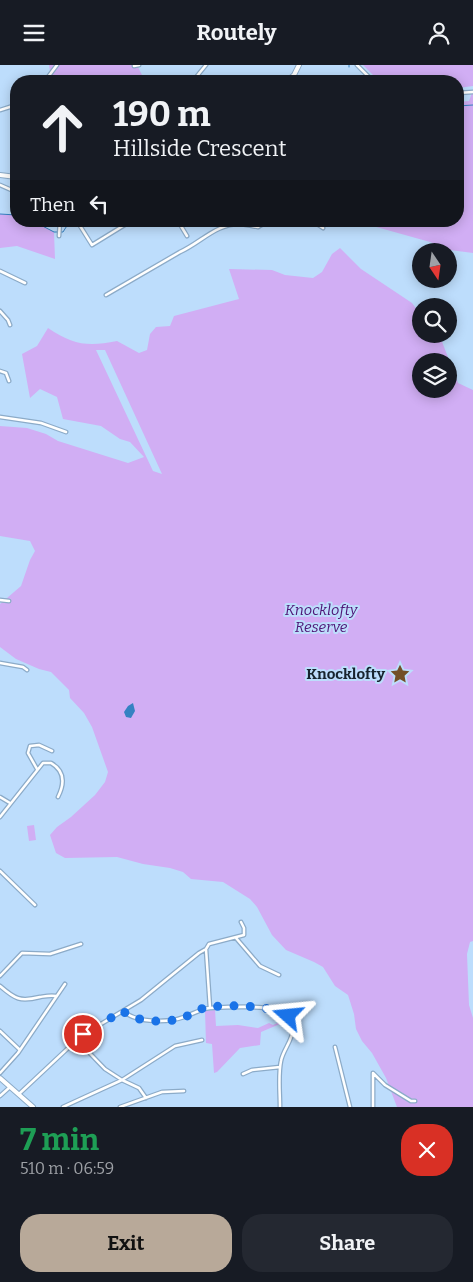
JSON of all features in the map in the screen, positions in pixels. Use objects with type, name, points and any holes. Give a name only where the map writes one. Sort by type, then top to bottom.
[{"type":"street","points":[[134,66],[139,65]]},
{"type":"street","points":[[198,75],[206,65]]},
{"type":"street","points":[[357,65],[367,75]]},
{"type":"street","points":[[59,235],[60,227]]},
{"type":"street","points":[[81,227],[92,245],[122,227]]},
{"type":"street","points":[[182,227],[187,236]]},
{"type":"street","points":[[106,295],[220,228],[226,227]]},
{"type":"street","points":[[0,271],[25,283]]},
{"type":"street","points":[[0,311],[8,319],[10,325]]},
{"type":"street","points":[[0,371],[6,373],[9,381]]},
{"type":"street","points":[[0,417],[41,423],[66,432]]},
{"type":"street","points":[[0,600],[9,601]]},
{"type":"street","points":[[0,663],[23,667],[28,670]]},
{"type":"street","points":[[37,769],[28,753],[30,747],[39,745],[52,751]]},
{"type":"street","points":[[0,817],[43,763],[48,762],[58,769],[63,781],[58,797]]},
{"type":"street","points":[[0,797],[10,803]]},
{"type":"street","points":[[0,871],[35,905]]},
{"type":"street","points":[[19,1094],[76,1040],[141,1000],[206,949],[207,946],[212,943],[241,937],[245,932],[241,922]]},
{"type":"street","points":[[236,938],[260,966],[279,975]]},
{"type":"street","points":[[0,975],[22,953],[50,954],[81,944]]},
{"type":"street","points":[[206,949],[210,1007]]},
{"type":"street","points":[[0,1073],[20,1050],[65,984]]},
{"type":"street","points":[[0,986],[14,997],[24,1000],[51,995],[56,996]]},
{"type":"street","points":[[123,1011],[131,1016],[149,1020],[169,1021],[183,1018],[201,1009],[210,1007],[236,1007],[282,1012],[288,1016],[292,1025],[292,1032],[280,1067],[280,1107]]},
{"type":"street","points":[[0,1031],[20,1050]]},
{"type":"street","points":[[76,1040],[100,1065],[122,1080],[139,1088],[146,1097]]},
{"type":"street","points":[[63,1107],[122,1080],[175,1046],[202,1040]]},
{"type":"street","points":[[335,1047],[350,1107]]},
{"type":"street","points":[[244,1074],[252,1070],[280,1067]]},
{"type":"street","points":[[374,1107],[373,1073],[386,1085],[411,1101],[415,1101]]},
{"type":"street","points":[[0,1077],[33,1107]]},
{"type":"street","points":[[0,1096],[10,1087]]},
{"type":"street","points":[[120,1107],[162,1092],[184,1091]]},
{"type":"green space","points":[[49,65],[137,65],[142,75],[52,75]]},
{"type":"green space","points":[[363,65],[473,65],[473,86],[464,87],[464,75],[373,75]]},
{"type":"green space","points":[[473,90],[473,253],[458,251],[458,243],[432,243],[376,227],[464,227],[464,101],[469,101]]},
{"type":"green space","points":[[0,214],[10,214],[10,227],[44,227],[54,232],[55,259],[17,246],[0,248]]},
{"type":"green space","name":"Knocklofty Reserve","points":[[340,248],[361,269],[412,303],[412,343],[442,343],[446,353],[412,353],[412,398],[457,398],[457,380],[458,383],[473,390],[473,941],[470,942],[467,954],[469,1005],[473,1018],[473,1107],[397,1107],[386,1078],[356,1029],[348,995],[335,986],[323,967],[286,950],[272,935],[257,907],[250,899],[223,882],[191,879],[183,872],[170,868],[143,864],[117,857],[65,858],[56,853],[50,835],[95,795],[105,782],[108,772],[92,727],[84,713],[70,698],[69,690],[51,672],[16,659],[0,647],[0,604],[21,586],[35,551],[30,541],[0,536],[0,426],[27,428],[46,434],[58,441],[128,463],[144,457],[130,442],[120,439],[101,426],[63,419],[57,397],[40,389],[30,398],[22,354],[37,346],[48,328],[73,341],[98,344],[117,341],[139,353],[147,350],[150,334],[156,327],[170,326],[174,316],[239,299],[229,269],[272,270],[285,275],[313,278],[322,272],[332,254]],"holes":[[[96,350],[105,350],[162,474],[153,471]]]},
{"type":"green space","points":[[34,825],[36,840],[29,841],[27,826]]},
{"type":"green space","points":[[215,1010],[216,1026],[238,1025],[258,1028],[269,1023],[273,1025],[286,1019],[287,1021],[261,1032],[260,1045],[240,1048],[214,1073],[212,1044],[206,1043],[205,1011]]},
{"type":"water","points":[[133,703],[135,711],[131,718],[126,717],[124,712]]},
{"type":"waterway","points":[[464,106],[473,105]]},
{"type":"waterway","points":[[0,214],[10,215]]},
{"type":"waterway","points":[[44,227],[54,232],[63,232],[66,227]]},
{"type":"place","name":"Knocklofty","points":[[400,674]]},
{"type":"route","points":[[83,1034],[123,1011],[127,1015],[159,1021],[178,1019],[210,1007],[236,1007],[279,1011],[288,1016]]}]
